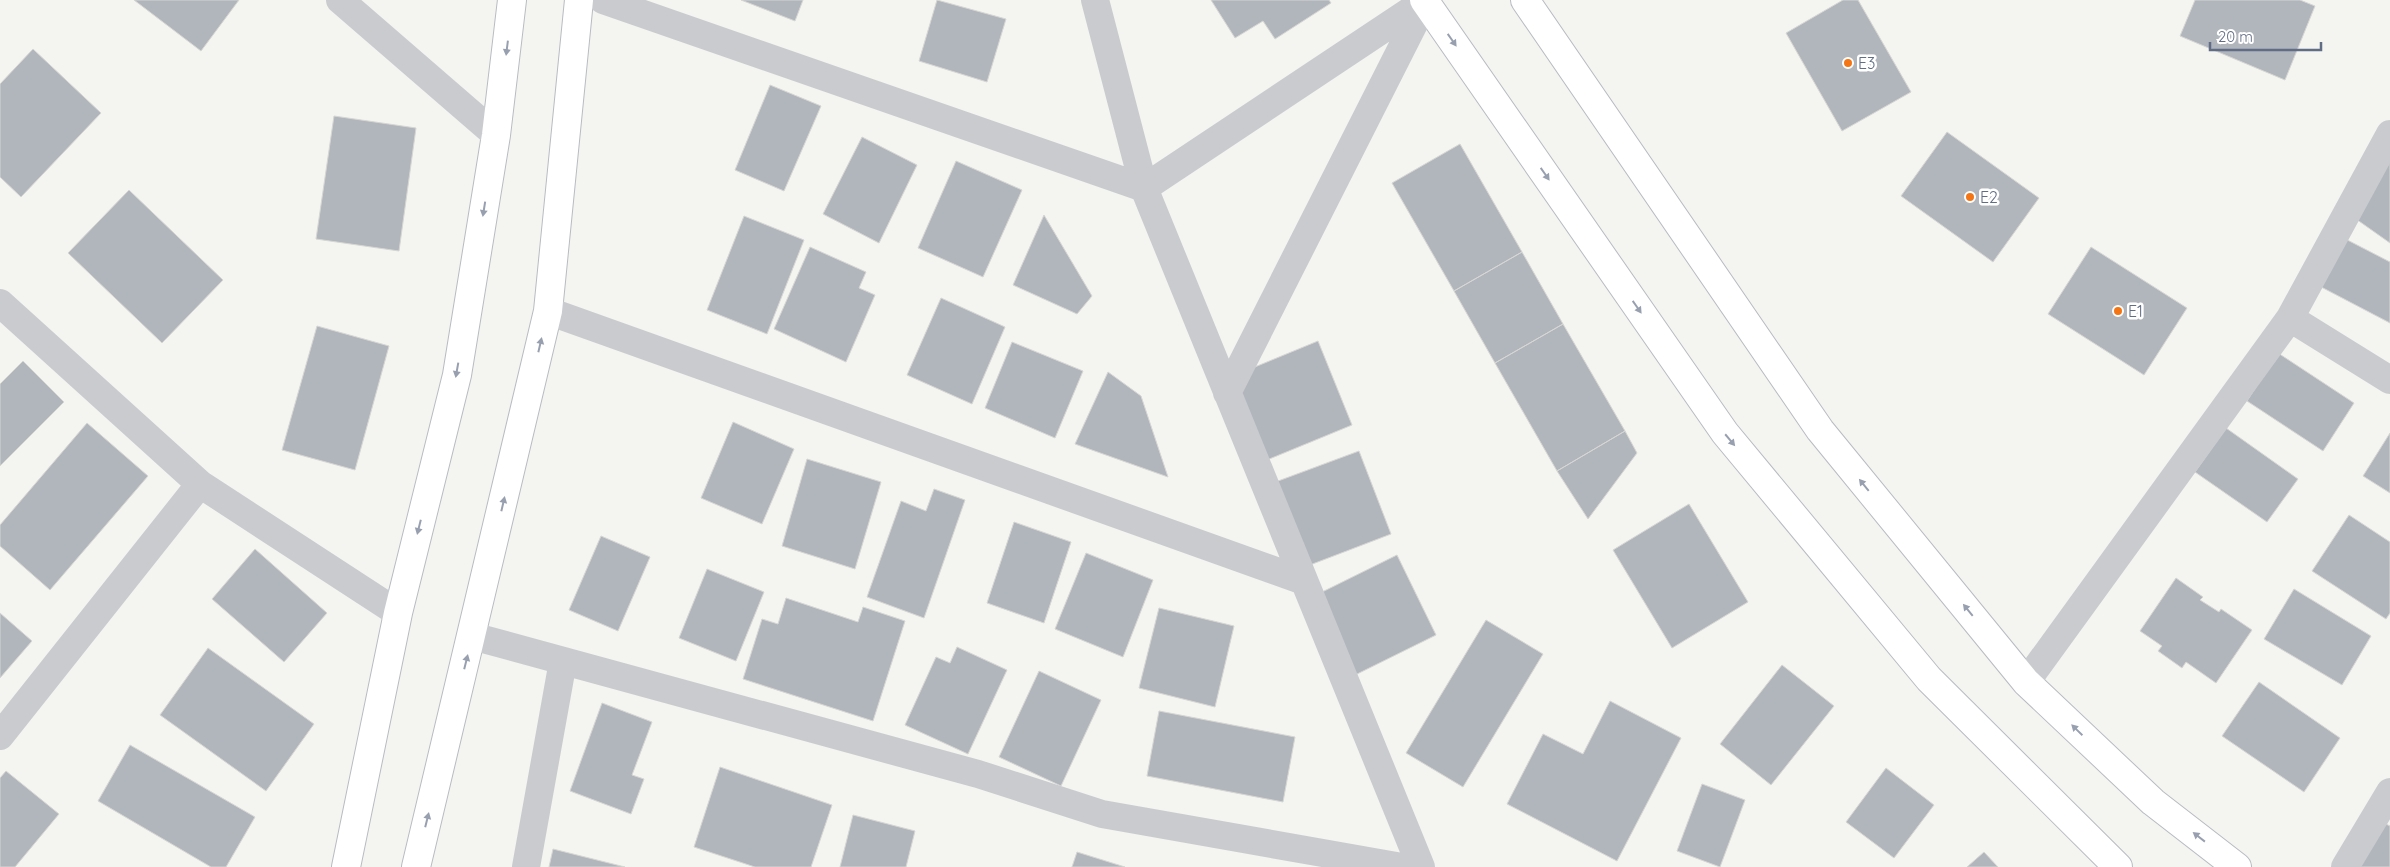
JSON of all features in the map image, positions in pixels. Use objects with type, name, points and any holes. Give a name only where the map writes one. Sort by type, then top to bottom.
[{"type":"main road","points":[[346,867],[398,613],[457,375],[496,135],[512,0]]},
{"type":"main road","points":[[416,867],[548,310],[579,0]]},
{"type":"main road","points":[[1525,0],[1820,430],[2026,682],[2153,802],[2237,867]]},
{"type":"main road","points":[[1425,1],[1724,434],[1929,679],[2118,867]]},
{"type":"street","points":[[340,0],[496,135]]},
{"type":"street","points":[[603,0],[1144,188]]},
{"type":"street","points":[[1096,0],[1144,188],[1421,867]]},
{"type":"street","points":[[1144,188],[1425,1]]},
{"type":"street","points":[[1227,393],[1425,1]]},
{"type":"street","points":[[2026,682],[2290,318],[2390,134]]},
{"type":"street","points":[[0,303],[200,484],[398,613]]},
{"type":"street","points":[[548,310],[1304,581]]},
{"type":"street","points":[[2290,318],[2390,380]]},
{"type":"street","points":[[0,736],[200,484]]},
{"type":"street","points":[[472,636],[978,774],[1102,814],[1402,867]]},
{"type":"street","points":[[526,867],[563,661]]},
{"type":"street","points":[[2345,867],[2390,792]]},
{"type":"building","points":[[134,0],[239,0],[201,51]]},
{"type":"building","points":[[741,0],[803,0],[795,21]]},
{"type":"building","points":[[937,0],[1006,19],[987,82],[919,61]]},
{"type":"building","points":[[1211,0],[1329,0],[1331,3],[1275,39],[1263,21],[1235,38]]},
{"type":"building","name":"E3","points":[[1843,0],[1858,0],[1911,92],[1842,131],[1786,33]]},
{"type":"building","points":[[2195,0],[2300,0],[2315,6],[2285,80],[2180,36]]},
{"type":"building","points":[[33,49],[101,113],[21,197],[0,177],[0,84]]},
{"type":"building","points":[[770,85],[821,106],[784,191],[735,170]]},
{"type":"building","points":[[334,116],[416,128],[399,251],[316,239]]},
{"type":"building","name":"E2","points":[[1947,132],[2039,198],[1993,262],[1901,196]]},
{"type":"building","points":[[862,137],[917,165],[879,243],[823,214]]},
{"type":"building","points":[[1460,144],[1522,252],[1454,291],[1392,183]]},
{"type":"building","points":[[2390,155],[2390,243],[2339,207]]},
{"type":"building","points":[[956,161],[1022,190],[983,277],[918,248]]},
{"type":"building","points":[[129,190],[223,280],[162,343],[68,253]]},
{"type":"building","points":[[1044,215],[1092,296],[1077,314],[1013,285]]},
{"type":"building","points":[[744,216],[804,240],[767,334],[707,310]]},
{"type":"building","points":[[2328,230],[2390,262],[2390,323],[2304,278]]},
{"type":"building","points":[[810,247],[866,272],[859,288],[875,295],[846,362],[774,329]]},
{"type":"building","name":"E1","points":[[2091,247],[2187,308],[2144,375],[2048,314]]},
{"type":"building","points":[[1522,252],[1563,324],[1495,363],[1454,291]]},
{"type":"building","points":[[941,298],[1005,327],[972,404],[907,375]]},
{"type":"building","points":[[1563,324],[1625,431],[1557,471],[1495,363]]},
{"type":"building","points":[[317,326],[389,346],[355,470],[282,450]]},
{"type":"building","points":[[1318,341],[1352,425],[1262,462],[1228,378]]},
{"type":"building","points":[[1012,342],[1083,371],[1055,438],[985,408]]},
{"type":"building","points":[[2278,353],[2354,403],[2323,451],[2247,401]]},
{"type":"building","points":[[23,361],[64,402],[0,466],[0,384]]},
{"type":"building","points":[[1108,372],[1141,396],[1168,477],[1075,444]]},
{"type":"building","points":[[733,422],[794,449],[762,524],[701,498]]},
{"type":"building","points":[[87,423],[148,476],[50,590],[0,546],[0,525]]},
{"type":"building","points":[[2226,428],[2298,479],[2267,522],[2195,472]]},
{"type":"building","points":[[1625,431],[1637,453],[1588,519],[1557,471]]},
{"type":"building","points":[[2390,433],[2390,493],[2363,476]]},
{"type":"building","points":[[1359,451],[1391,534],[1302,568],[1270,484]]},
{"type":"building","points":[[807,459],[881,482],[855,569],[782,546]]},
{"type":"building","points":[[934,489],[965,500],[924,618],[867,597],[901,501],[926,511]]},
{"type":"building","points":[[1689,504],[1748,602],[1672,648],[1613,550]]},
{"type":"building","points":[[2349,515],[2390,542],[2390,613],[2386,619],[2312,571]]},
{"type":"building","points":[[1014,522],[1071,542],[1044,623],[987,603]]},
{"type":"building","points":[[601,536],[650,557],[618,631],[569,610]]},
{"type":"building","points":[[255,549],[327,613],[284,662],[212,599]]},
{"type":"building","points":[[1086,553],[1153,580],[1123,657],[1055,629]]},
{"type":"building","points":[[1397,555],[1436,635],[1351,677],[1312,597]]},
{"type":"building","points":[[707,569],[764,592],[736,661],[679,638]]},
{"type":"building","points":[[2176,578],[2203,597],[2200,600],[2219,612],[2221,609],[2252,630],[2216,683],[2186,662],[2182,668],[2158,651],[2162,646],[2140,631]]},
{"type":"building","points":[[2294,589],[2371,636],[2342,685],[2264,639]]},
{"type":"building","points":[[786,598],[858,622],[863,607],[905,621],[873,721],[743,679],[762,619],[778,624]]},
{"type":"building","points":[[1159,608],[1234,626],[1215,707],[1139,688]]},
{"type":"building","points":[[0,613],[32,641],[0,678]]},
{"type":"building","points":[[1486,620],[1543,654],[1463,787],[1406,753]]},
{"type":"building","points":[[957,647],[1007,670],[968,754],[905,725],[936,657],[950,663]]},
{"type":"building","points":[[208,648],[314,724],[266,791],[160,715]]},
{"type":"building","points":[[1782,665],[1834,706],[1771,785],[1720,744]]},
{"type":"building","points":[[1039,671],[1101,700],[1061,786],[999,757]]},
{"type":"building","points":[[2259,682],[2340,738],[2304,792],[2222,736]]},
{"type":"building","points":[[1610,701],[1681,738],[1617,861],[1507,804],[1543,734],[1583,754]]},
{"type":"building","points":[[602,703],[652,722],[632,775],[644,779],[631,814],[570,791]]},
{"type":"building","points":[[1159,711],[1295,737],[1283,802],[1147,776]]},
{"type":"building","points":[[130,745],[255,817],[226,867],[211,867],[98,801]]},
{"type":"building","points":[[720,767],[832,805],[811,867],[755,867],[694,847]]},
{"type":"building","points":[[1886,768],[1934,805],[1894,858],[1846,822]]},
{"type":"building","points":[[6,771],[59,814],[15,867],[0,867],[0,778]]},
{"type":"building","points":[[1702,784],[1745,800],[1720,867],[1677,851]]},
{"type":"building","points":[[853,815],[915,831],[906,867],[840,867]]},
{"type":"building","points":[[2382,822],[2390,826],[2390,867],[2356,867]]},
{"type":"building","points":[[553,849],[625,867],[549,867]]},
{"type":"building","points":[[1077,852],[1125,867],[1072,867]]},
{"type":"building","points":[[1984,852],[1998,867],[1967,867]]},
{"type":"place","name":"E3","points":[[1848,63]]},
{"type":"place","name":"E2","points":[[1970,197]]},
{"type":"place","name":"E1","points":[[2118,311]]}]
